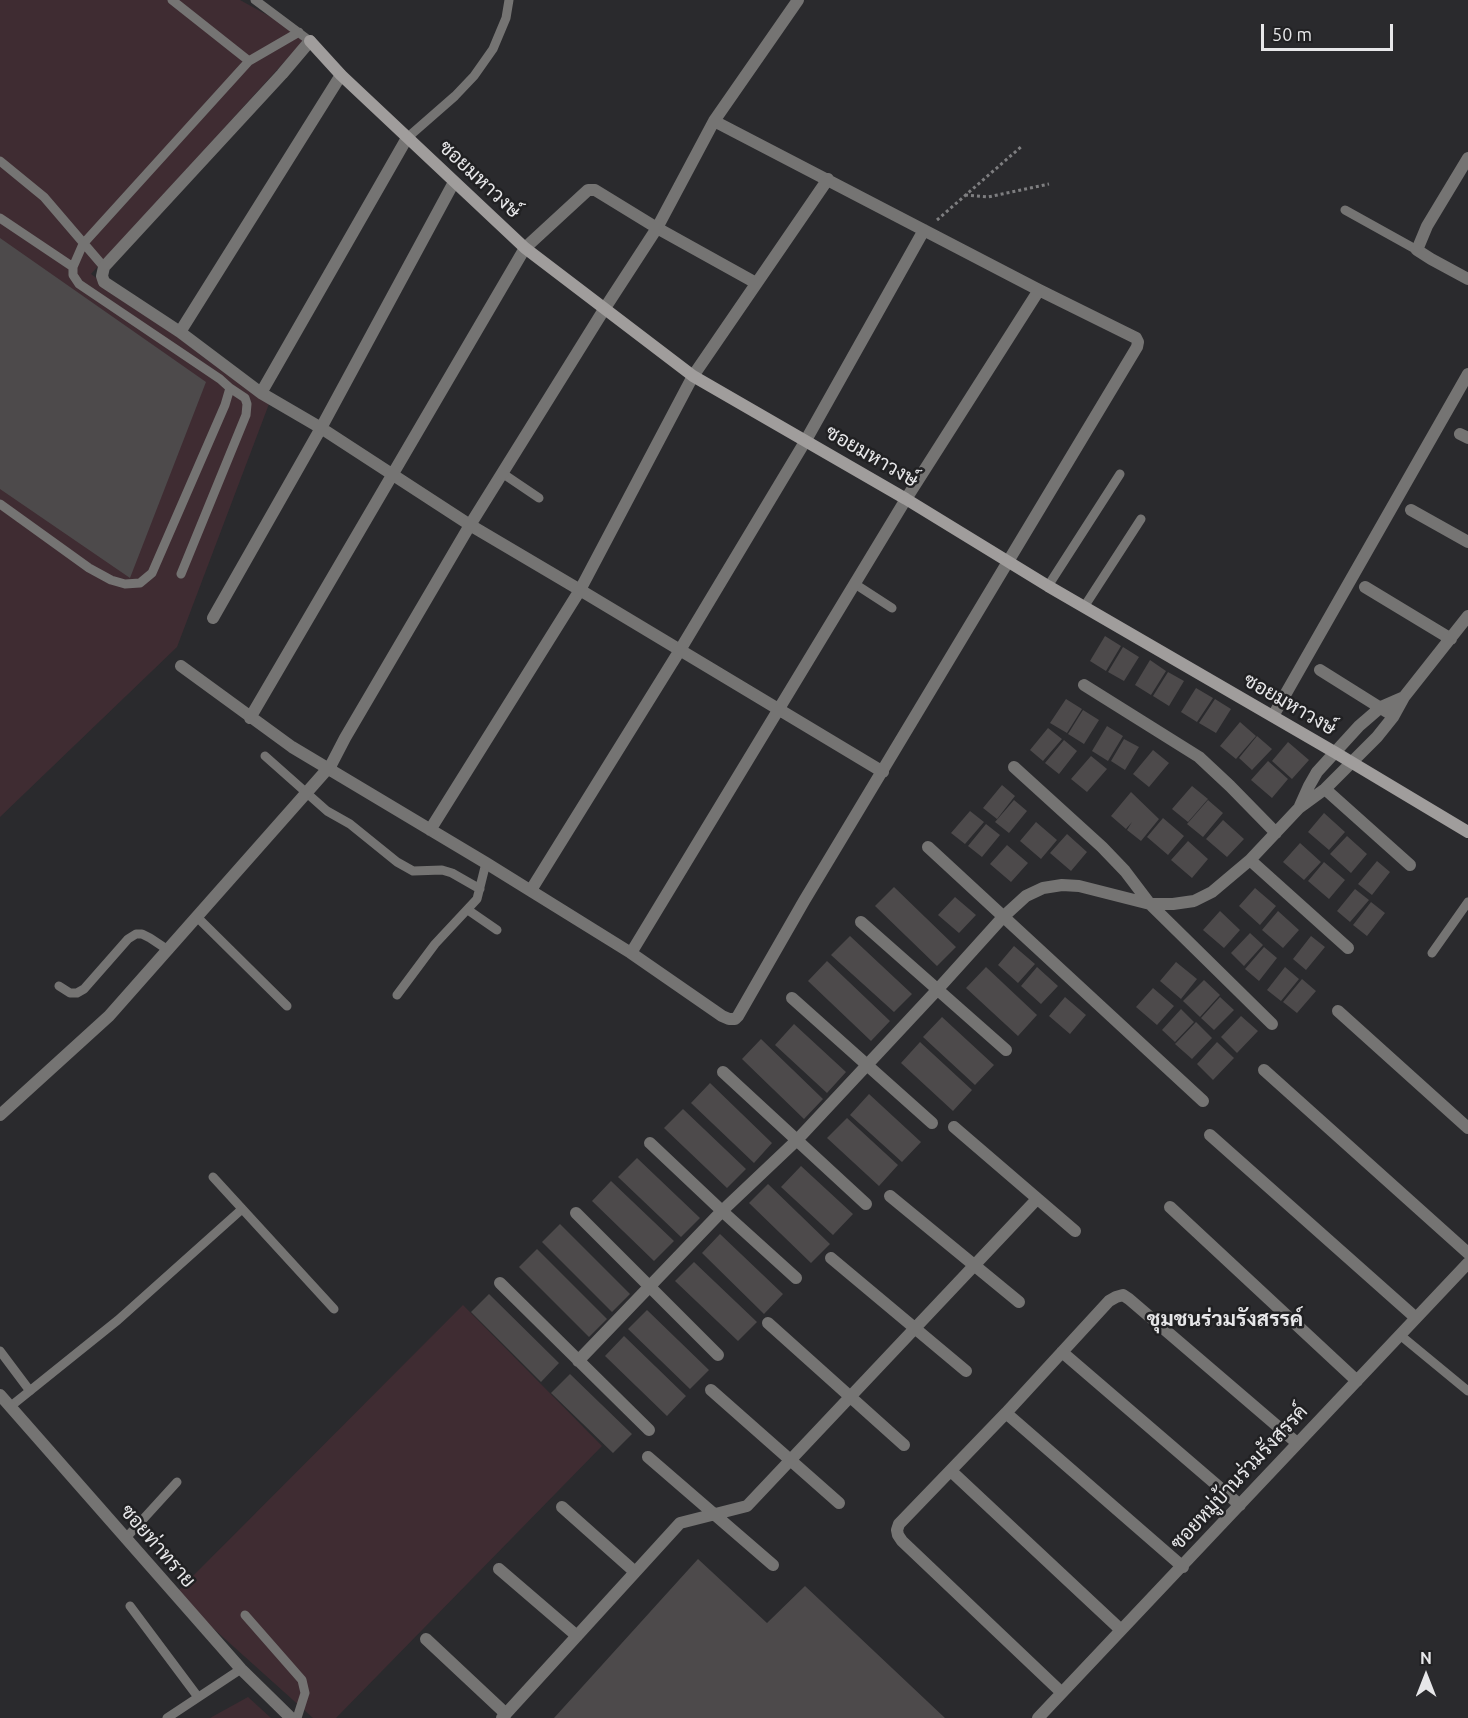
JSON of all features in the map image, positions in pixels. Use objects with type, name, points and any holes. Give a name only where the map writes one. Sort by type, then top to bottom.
[{"type":"street","points":[[0,1115],[109,1016],[330,767],[501,473],[657,228],[714,121],[798,0]]},
{"type":"street","name":"ซอยมหาวงษ์","points":[[310,40],[340,75],[525,248],[693,376],[806,440],[1048,586],[1468,832]]},
{"type":"street","points":[[310,40],[282,74],[104,267],[102,276],[104,282],[180,332],[261,393],[321,428],[470,525],[882,772]]},
{"type":"street","points":[[180,332],[340,75]]},
{"type":"street","points":[[181,666],[252,715],[292,747],[330,767],[531,890],[631,953],[722,1017],[735,1018],[742,1012],[804,901],[1138,342],[1136,338],[714,121]]},
{"type":"street","points":[[261,393],[407,138]]},
{"type":"street","points":[[1468,158],[1427,226],[1417,249],[1468,279]]},
{"type":"street","points":[[430,830],[580,590],[693,376],[828,179]]},
{"type":"street","points":[[213,618],[321,428],[454,182]]},
{"type":"street","points":[[252,715],[525,248],[588,190],[595,190],[657,228],[756,283]]},
{"type":"street","points":[[531,890],[680,650],[806,440],[924,230]]},
{"type":"street","points":[[631,953],[906,499],[1039,290]]},
{"type":"street","points":[[1273,716],[1468,374]]},
{"type":"street","points":[[1411,510],[1468,542]]},
{"type":"street","points":[[1365,587],[1451,639]]},
{"type":"street","points":[[578,1361],[722,1211],[797,1140],[1003,917],[1026,896],[1043,888],[1062,885],[1079,886],[1150,904],[1173,904],[1194,901],[1212,892],[1250,860],[1299,807],[1325,789],[1377,737],[1404,697],[1468,616]]},
{"type":"street","points":[[1320,670],[1381,707],[1392,717]]},
{"type":"street","points":[[1084,685],[1199,757],[1276,833]]},
{"type":"street","points":[[1299,807],[1317,772],[1359,726],[1381,707],[1404,697]]},
{"type":"street","points":[[1014,767],[1102,847],[1125,871],[1150,904],[1272,1024]]},
{"type":"street","points":[[1325,789],[1410,865]]},
{"type":"street","points":[[928,848],[1203,1101]]},
{"type":"street","points":[[1250,860],[1348,948]]},
{"type":"street","points":[[861,922],[1005,1050]]},
{"type":"street","points":[[792,998],[932,1123]]},
{"type":"street","points":[[1338,1011],[1468,1128]]},
{"type":"street","points":[[1264,1070],[1468,1253]]},
{"type":"street","points":[[723,1072],[866,1204]]},
{"type":"street","points":[[954,1127],[1076,1231]]},
{"type":"street","points":[[1210,1135],[1416,1318]]},
{"type":"street","points":[[650,1143],[796,1278]]},
{"type":"street","points":[[890,1196],[1019,1302]]},
{"type":"street","points":[[426,1639],[504,1716],[680,1523],[747,1506],[1038,1199]]},
{"type":"street","points":[[1170,1207],[1357,1381]]},
{"type":"street","points":[[576,1213],[718,1355]]},
{"type":"street","points":[[831,1258],[966,1371]]},
{"type":"street","name":"ซอยหมู่บ้านร่วมรังสรรค์","points":[[1038,1718],[1468,1263]]},
{"type":"street","points":[[500,1283],[649,1430]]},
{"type":"street","points":[[1061,1692],[898,1535],[897,1530],[899,1524],[1109,1301],[1123,1296],[1129,1299],[1297,1443]]},
{"type":"street","points":[[768,1323],[904,1445]]},
{"type":"street","points":[[1062,1352],[1240,1505]]},
{"type":"street","points":[[711,1390],[839,1503]]},
{"type":"street","name":"ซอยท่าทราย","points":[[0,1395],[241,1669],[291,1718]]},
{"type":"street","points":[[1005,1413],[1183,1567]]},
{"type":"street","points":[[648,1457],[773,1564]]},
{"type":"street","points":[[951,1471],[1121,1630]]},
{"type":"street","points":[[562,1507],[635,1572]]},
{"type":"street","points":[[499,1569],[577,1636]]},
{"type":"lane","points":[[172,0],[249,61]]},
{"type":"lane","points":[[255,0],[310,40]]},
{"type":"lane","points":[[407,138],[474,76],[493,49],[506,18],[509,0]]},
{"type":"lane","points":[[181,574],[246,415],[245,398],[79,284],[73,276],[73,267],[82,244],[249,61],[299,32]]},
{"type":"lane","points":[[0,161],[44,197],[104,267]]},
{"type":"lane","points":[[1345,210],[1417,249]]},
{"type":"lane","points":[[0,218],[73,267]]},
{"type":"lane","points":[[0,504],[89,568],[111,580],[125,584],[141,582],[152,573],[225,405],[230,388]]},
{"type":"lane","points":[[501,473],[539,498]]},
{"type":"lane","points":[[1048,586],[1120,474]]},
{"type":"lane","points":[[1084,607],[1141,519]]},
{"type":"lane","points":[[855,584],[892,608]]},
{"type":"lane","points":[[265,756],[327,811],[350,824],[397,862],[413,871],[442,870],[452,873],[480,889]]},
{"type":"lane","points":[[397,995],[435,944],[477,898],[486,863]]},
{"type":"lane","points":[[1432,953],[1468,902]]},
{"type":"lane","points":[[468,910],[497,930]]},
{"type":"lane","points":[[197,917],[287,1006]]},
{"type":"lane","points":[[59,986],[70,993],[77,993],[84,989],[128,939],[136,934],[142,934],[168,950]]},
{"type":"lane","points":[[213,1177],[334,1309]]},
{"type":"lane","points":[[11,1406],[118,1320],[241,1210]]},
{"type":"lane","points":[[1400,1335],[1468,1391]]},
{"type":"lane","points":[[0,1351],[30,1391]]},
{"type":"lane","points":[[125,1539],[177,1482]]},
{"type":"lane","points":[[130,1606],[198,1697]]},
{"type":"lane","points":[[245,1615],[302,1680],[305,1693],[297,1718]]},
{"type":"lane","points":[[167,1718],[241,1669]]},
{"type":"path","points":[[924,230],[1022,146]]},
{"type":"path","points":[[965,195],[988,197],[1049,184]]},
{"type":"shaded area","points":[[0,0],[240,0],[307,37],[91,274],[269,404],[177,647],[0,817]]},
{"type":"shaded area","points":[[463,1305],[602,1446],[336,1718],[313,1718],[175,1594]]},
{"type":"shaded area","points":[[248,1697],[271,1718],[210,1718]]},
{"type":"building","points":[[0,238],[206,382],[130,578],[0,489]]},
{"type":"building","points":[[1105,636],[1121,646],[1106,671],[1090,661]]},
{"type":"building","points":[[1123,647],[1139,657],[1124,681],[1108,672]]},
{"type":"building","points":[[1150,660],[1166,671],[1151,695],[1135,685]]},
{"type":"building","points":[[1168,672],[1184,681],[1169,706],[1153,696]]},
{"type":"building","points":[[1196,688],[1213,698],[1197,722],[1181,712]]},
{"type":"building","points":[[1066,699],[1082,709],[1067,733],[1050,723]]},
{"type":"building","points":[[1215,699],[1231,709],[1216,733],[1199,723]]},
{"type":"building","points":[[1083,710],[1099,720],[1084,744],[1068,734]]},
{"type":"building","points":[[1240,722],[1256,736],[1236,759],[1220,746]]},
{"type":"building","points":[[1107,726],[1123,736],[1108,761],[1092,751]]},
{"type":"building","points":[[1048,728],[1062,739],[1043,761],[1030,750]]},
{"type":"building","points":[[1257,736],[1272,749],[1252,770],[1239,758]]},
{"type":"building","points":[[1124,739],[1139,747],[1125,770],[1111,761]]},
{"type":"building","points":[[1064,740],[1077,751],[1059,774],[1045,763]]},
{"type":"building","points":[[1288,742],[1309,760],[1292,779],[1272,761]]},
{"type":"building","points":[[1153,750],[1169,763],[1149,787],[1133,774]]},
{"type":"building","points":[[1091,756],[1107,769],[1087,792],[1071,779]]},
{"type":"building","points":[[1268,761],[1288,779],[1272,798],[1251,780]]},
{"type":"building","points":[[1002,785],[1015,796],[997,819],[983,808]]},
{"type":"building","points":[[1192,786],[1208,799],[1188,822],[1172,809]]},
{"type":"building","points":[[1131,792],[1159,819],[1141,841],[1127,830],[1132,822],[1126,829],[1111,816]]},
{"type":"building","points":[[1014,800],[1027,811],[1009,833],[995,822]]},
{"type":"building","points":[[1208,800],[1223,813],[1203,837],[1187,824]]},
{"type":"building","points":[[970,811],[984,822],[965,844],[951,833]]},
{"type":"building","points":[[1324,813],[1345,832],[1329,850],[1308,832]]},
{"type":"building","points":[[1163,818],[1184,836],[1168,855],[1147,837]]},
{"type":"building","points":[[1223,820],[1244,839],[1227,857],[1206,839]]},
{"type":"building","points":[[1036,822],[1057,840],[1041,859],[1020,841]]},
{"type":"building","points":[[986,824],[1000,835],[982,857],[968,846]]},
{"type":"building","points":[[1067,834],[1087,852],[1071,871],[1050,853]]},
{"type":"building","points":[[1347,836],[1367,854],[1351,873],[1330,854]]},
{"type":"building","points":[[1188,841],[1208,859],[1192,878],[1171,860]]},
{"type":"building","points":[[1300,843],[1321,862],[1304,880],[1283,862]]},
{"type":"building","points":[[1007,845],[1028,863],[1011,882],[990,864]]},
{"type":"building","points":[[1377,861],[1390,872],[1372,895],[1358,884]]},
{"type":"building","points":[[1324,862],[1345,880],[1329,899],[1308,881]]},
{"type":"building","points":[[894,887],[956,947],[937,966],[875,906]]},
{"type":"building","points":[[1255,888],[1276,906],[1260,925],[1239,906]]},
{"type":"building","points":[[1355,889],[1369,900],[1350,922],[1337,911]]},
{"type":"building","points":[[955,897],[976,915],[959,933],[938,915]]},
{"type":"building","points":[[1371,902],[1385,913],[1367,936],[1353,925]]},
{"type":"building","points":[[1220,911],[1240,930],[1224,948],[1203,930]]},
{"type":"building","points":[[1278,911],[1299,930],[1283,948],[1262,930]]},
{"type":"building","points":[[1250,933],[1263,945],[1244,966],[1231,953]]},
{"type":"building","points":[[850,936],[912,994],[894,1012],[831,955]]},
{"type":"building","points":[[1311,936],[1325,947],[1306,970],[1293,959]]},
{"type":"building","points":[[1014,946],[1035,964],[1018,983],[998,965]]},
{"type":"building","points":[[1264,947],[1277,958],[1259,981],[1245,969]]},
{"type":"building","points":[[827,961],[890,1021],[871,1041],[808,981]]},
{"type":"building","points":[[1176,962],[1197,979],[1181,999],[1160,981]]},
{"type":"building","points":[[986,967],[1037,1015],[1018,1036],[966,988]]},
{"type":"building","points":[[1037,967],[1058,986],[1041,1004],[1021,986]]},
{"type":"building","points":[[1285,967],[1299,979],[1281,1001],[1267,990]]},
{"type":"building","points":[[1302,979],[1316,991],[1297,1013],[1283,1002]]},
{"type":"building","points":[[1204,980],[1220,995],[1200,1017],[1183,1001]]},
{"type":"building","points":[[1153,988],[1174,1006],[1157,1025],[1136,1007]]},
{"type":"building","points":[[1065,997],[1086,1015],[1070,1034],[1049,1016]]},
{"type":"building","points":[[1220,997],[1234,1010],[1214,1030],[1201,1018]]},
{"type":"building","points":[[1181,1009],[1194,1022],[1175,1042],[1162,1030]]},
{"type":"building","points":[[1241,1016],[1258,1031],[1237,1053],[1221,1037]]},
{"type":"building","points":[[942,1017],[994,1065],[975,1085],[923,1037]]},
{"type":"building","points":[[1196,1022],[1212,1038],[1192,1059],[1175,1044]]},
{"type":"building","points":[[794,1024],[846,1072],[827,1093],[775,1045]]},
{"type":"building","points":[[761,1039],[823,1099],[804,1119],[742,1059]]},
{"type":"building","points":[[920,1042],[972,1090],[953,1111],[901,1063]]},
{"type":"building","points":[[1217,1042],[1234,1058],[1213,1080],[1197,1064]]},
{"type":"building","points":[[710,1083],[772,1143],[754,1163],[691,1103]]},
{"type":"building","points":[[869,1094],[921,1142],[902,1162],[850,1115]]},
{"type":"building","points":[[683,1109],[746,1169],[727,1188],[664,1128]]},
{"type":"building","points":[[847,1118],[898,1165],[879,1186],[827,1138]]},
{"type":"building","points":[[637,1158],[700,1218],[681,1237],[618,1177]]},
{"type":"building","points":[[801,1166],[853,1214],[833,1235],[781,1187]]},
{"type":"building","points":[[611,1181],[674,1241],[654,1261],[592,1201]]},
{"type":"building","points":[[768,1184],[830,1244],[811,1263],[749,1203]]},
{"type":"building","points":[[560,1224],[630,1294],[612,1312],[542,1242]]},
{"type":"building","points":[[720,1234],[783,1294],[764,1314],[702,1253]]},
{"type":"building","points":[[537,1249],[607,1319],[589,1337],[519,1267]]},
{"type":"building","points":[[694,1262],[757,1322],[738,1341],[675,1281]]},
{"type":"building","points":[[489,1294],[559,1363],[541,1382],[471,1312]]},
{"type":"building","points":[[647,1310],[709,1370],[690,1389],[628,1329]]},
{"type":"building","points":[[624,1336],[686,1396],[667,1416],[605,1356]]},
{"type":"building","points":[[570,1374],[632,1434],[613,1453],[551,1393]]},
{"type":"building","points":[[698,1559],[767,1623],[805,1586],[945,1718],[554,1718]]},
{"type":"district","name":"ชุมชนร่วมรังสรรค์","points":[[1225,1319]]}]
